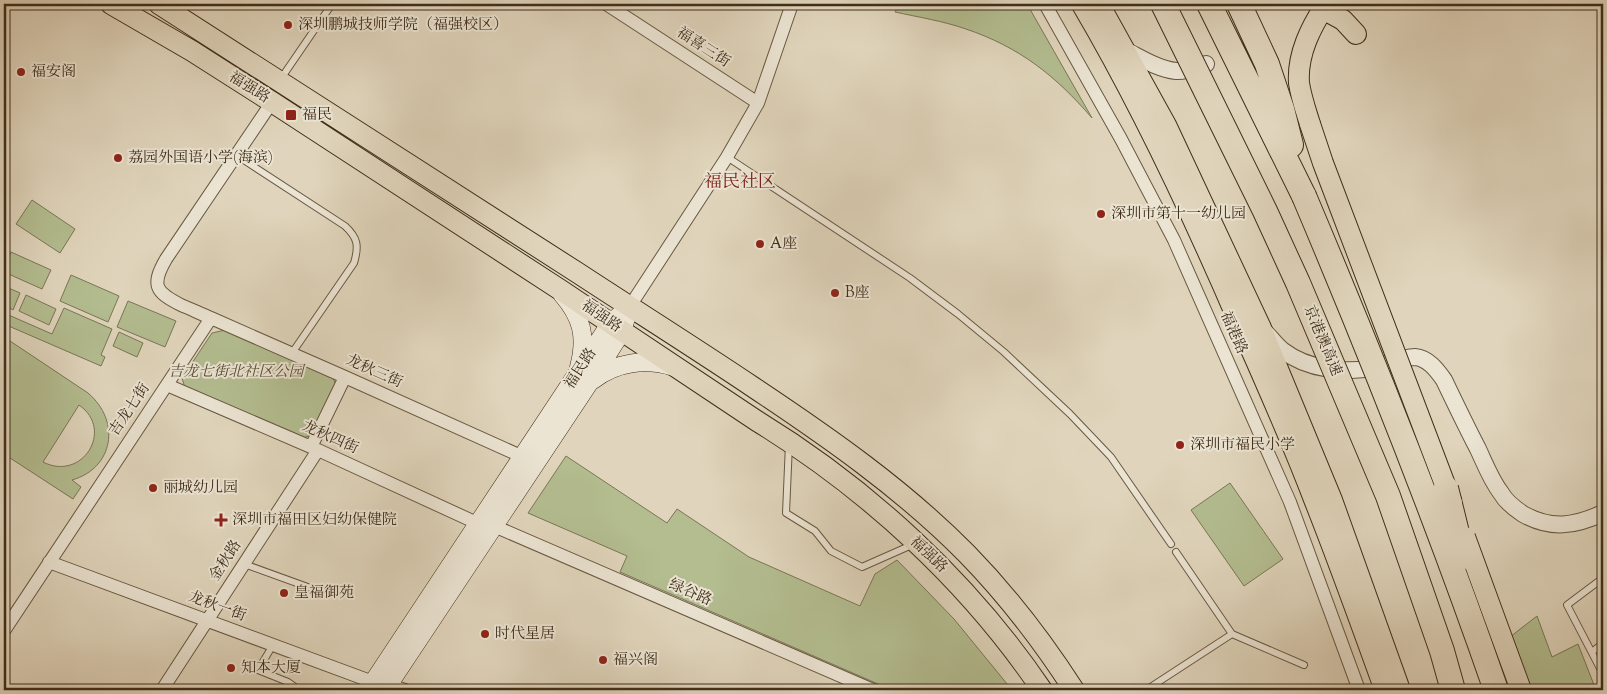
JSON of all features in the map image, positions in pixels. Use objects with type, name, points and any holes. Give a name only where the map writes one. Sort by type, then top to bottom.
[{"type":"highway","points":[[1084,4],[1138,100],[1221,275],[1310,483],[1387,690]]},
{"type":"highway","points":[[1147,4],[1221,120]]},
{"type":"highway","name":"京港澳高速","points":[[1163,4],[1221,120],[1298,283],[1388,496],[1442,651],[1453,690]]},
{"type":"highway","points":[[1209,4],[1304,196],[1368,349],[1438,526],[1496,690]]},
{"type":"highway","points":[[1239,4],[1259,45],[1276,87],[1304,196]]},
{"type":"highway","points":[[1446,488],[1496,690]]},
{"type":"main road","name":"福强路","points":[[110,4],[192,51],[272,102],[789,441],[876,508],[957,583],[998,630],[1042,690]]},
{"type":"main road","name":"福强路","points":[[159,4],[630,306],[834,442],[918,509],[967,555],[999,589],[1052,657],[1074,690]]},
{"type":"main road","points":[[1099,4],[1166,125],[1240,279],[1332,500],[1400,690]]},
{"type":"main road","points":[[1356,34],[1343,20],[1325,6],[1306,42],[1299,70],[1302,98],[1323,164],[1521,690]]},
{"type":"main road","points":[[559,290],[571,304],[578,317],[582,332],[580,382],[625,365],[640,362],[660,362],[676,367]]},
{"type":"main road","name":"福民路","points":[[384,688],[486,525],[630,306]]},
{"type":"main road","name":"福民路","points":[[486,525],[523,457],[580,382]]},
{"type":"street","name":"福喜三街","points":[[606,4],[758,103]]},
{"type":"street","points":[[630,306],[727,157],[758,103],[792,4]]},
{"type":"street","name":"福港路","points":[[1045,4],[1121,139],[1174,240],[1290,502],[1359,690]]},
{"type":"street","points":[[1125,50],[1160,67],[1176,71],[1206,64]]},
{"type":"street","points":[[211,318],[164,296],[157,282],[161,267],[272,102]]},
{"type":"street","name":"龙秋三街","points":[[211,318],[523,457]]},
{"type":"street","name":"吉龙七街","points":[[4,631],[211,318]]},
{"type":"street","points":[[1261,328],[1281,349],[1295,358],[1323,367],[1355,371],[1388,365],[1416,357],[1426,361],[1436,368],[1444,380],[1491,477],[1501,495],[1514,508],[1531,518],[1549,525],[1568,525],[1588,520],[1603,513]]},
{"type":"street","name":"金秋路","points":[[162,690],[244,564],[315,448],[345,377]]},
{"type":"street","name":"龙秋四街","points":[[167,385],[315,448],[486,525]]},
{"type":"street","name":"绿谷路","points":[[486,525],[873,690]]},
{"type":"street","name":"龙秋一街","points":[[49,562],[384,688]]},
{"type":"lane","points":[[280,81],[332,4]]},
{"type":"lane","points":[[235,155],[345,226],[356,240],[358,251],[354,263],[292,353]]},
{"type":"lane","points":[[727,157],[910,278],[1004,352],[1070,414],[1111,457],[1170,544]]},
{"type":"lane","points":[[789,441],[786,513],[815,531],[831,551],[862,567],[916,543]]},
{"type":"lane","points":[[1176,552],[1232,634],[1304,665]]},
{"type":"lane","points":[[244,564],[327,594]]},
{"type":"lane","points":[[1603,578],[1567,605],[1603,674]]},
{"type":"lane","points":[[1146,690],[1232,634]]},
{"type":"lane","points":[[1592,652],[1603,643]]},
{"type":"lane","points":[[273,645],[258,670],[288,682],[299,690]]},
{"type":"green space","points":[[900,4],[1027,4],[1092,118],[1050,76],[1003,44],[966,29],[939,21],[895,12]]},
{"type":"green space","points":[[32,200],[75,229],[60,253],[16,224]]},
{"type":"green space","points":[[11,252],[51,270],[42,289],[4,272]]},
{"type":"green space","points":[[71,275],[119,296],[108,322],[60,301]]},
{"type":"green space","points":[[4,286],[20,293],[13,310],[4,305]]},
{"type":"green space","points":[[26,295],[56,309],[49,325],[19,311]]},
{"type":"green space","points":[[128,301],[176,321],[165,347],[117,327]]},
{"type":"green space","points":[[64,308],[112,329],[101,355],[105,357],[101,366],[4,324],[4,313],[52,334]]},
{"type":"green space","name":"吉龙七街北社区公园","points":[[225,330],[332,376],[337,387],[314,434],[303,438],[185,388],[182,378],[212,333]]},
{"type":"green space","points":[[119,332],[143,343],[137,357],[113,346]]},
{"type":"green space","points":[[4,337],[88,393],[99,404],[109,430],[104,455],[97,465],[86,474],[72,480],[81,487],[73,499],[4,454]],"holes":[[[79,405],[89,415],[94,427],[94,439],[89,450],[81,459],[70,465],[57,466],[43,462]]]},
{"type":"green space","points":[[566,456],[667,523],[677,509],[749,557],[860,606],[875,574],[897,560],[954,619],[1012,690],[892,690],[620,572],[627,556],[528,513]]},
{"type":"green space","points":[[1230,483],[1283,559],[1244,586],[1191,510]]},
{"type":"green space","points":[[1537,616],[1552,657],[1578,644],[1596,690],[1523,690],[1510,637]]},
{"type":"place","name":"深圳鹏城技师学院（福强校区）","points":[[288,25]]},
{"type":"place","name":"福安阁","points":[[21,72]]},
{"type":"place","name":"福民","points":[[291,115]]},
{"type":"place","name":"荔园外国语小学(海滨)","points":[[118,158]]},
{"type":"place","name":"深圳市第十一幼儿园","points":[[1101,214]]},
{"type":"place","name":"A座","points":[[760,244]]},
{"type":"place","name":"B座","points":[[835,293]]},
{"type":"place","name":"深圳市福民小学","points":[[1180,445]]},
{"type":"place","name":"丽城幼儿园","points":[[153,488]]},
{"type":"place","name":"深圳市福田区妇幼保健院","points":[[221,520]]},
{"type":"place","name":"皇福御苑","points":[[284,593]]},
{"type":"place","name":"时代星居","points":[[485,634]]},
{"type":"place","name":"福兴阁","points":[[603,660]]},
{"type":"place","name":"知本大厦","points":[[231,668]]},
{"type":"district","name":"福民社区","points":[[740,183]]}]
